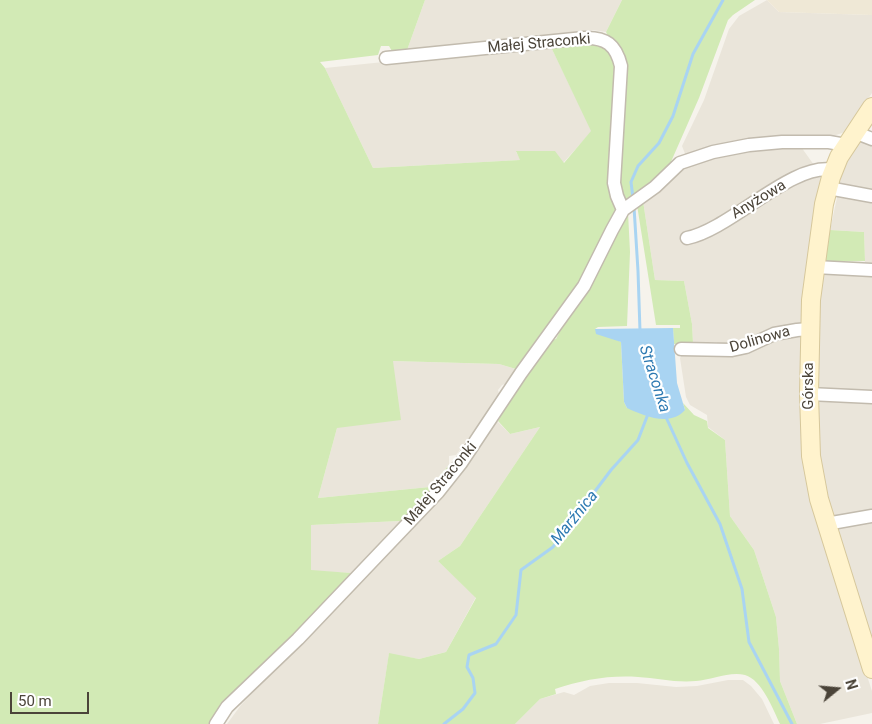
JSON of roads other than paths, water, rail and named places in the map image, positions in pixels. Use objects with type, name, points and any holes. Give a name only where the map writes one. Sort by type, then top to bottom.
[{"type":"street","name":"Małej Straconki","points":[[386,58],[584,38],[606,41],[615,49],[621,66],[614,183],[616,196],[626,208]]},
{"type":"street","name":"Górska","points":[[872,107],[850,139],[833,170],[828,188],[815,267],[809,330],[809,394],[813,472],[826,524],[872,669]]},
{"type":"street","name":"Małej Straconki","points":[[216,724],[227,707],[357,578],[450,477],[521,373],[584,286],[612,230],[626,208],[680,163],[713,152],[749,145],[782,142],[829,142],[850,139],[872,139]]},
{"type":"street","name":"Anyżowa","points":[[687,238],[699,235],[718,226],[771,191],[813,170],[824,168],[833,170]]},
{"type":"street","points":[[828,188],[872,196]]},
{"type":"street","points":[[815,267],[872,270]]},
{"type":"street","name":"Dolinowa","points":[[681,350],[732,350],[746,347],[774,334],[809,330]]},
{"type":"street","points":[[809,394],[872,397]]},
{"type":"street","points":[[826,524],[872,516]]},
{"type":"water","points":[[673,328],[677,383],[685,410],[679,415],[665,419],[649,417],[627,408],[624,402],[621,342],[596,334],[595,329]]},
{"type":"waterway","name":"Straconka","points":[[633,198],[631,182],[638,166],[659,143],[673,116],[693,54],[723,0]]},
{"type":"waterway","name":"Straconka","points":[[634,207],[640,331]]},
{"type":"waterway","name":"Marźnica","points":[[444,724],[463,709],[475,693],[473,678],[467,667],[469,655],[496,644],[516,615],[521,570],[553,547],[611,470],[638,440],[648,414]]},
{"type":"waterway","name":"Straconka","points":[[665,415],[687,463],[720,524],[742,589],[749,642],[792,724]]}]
